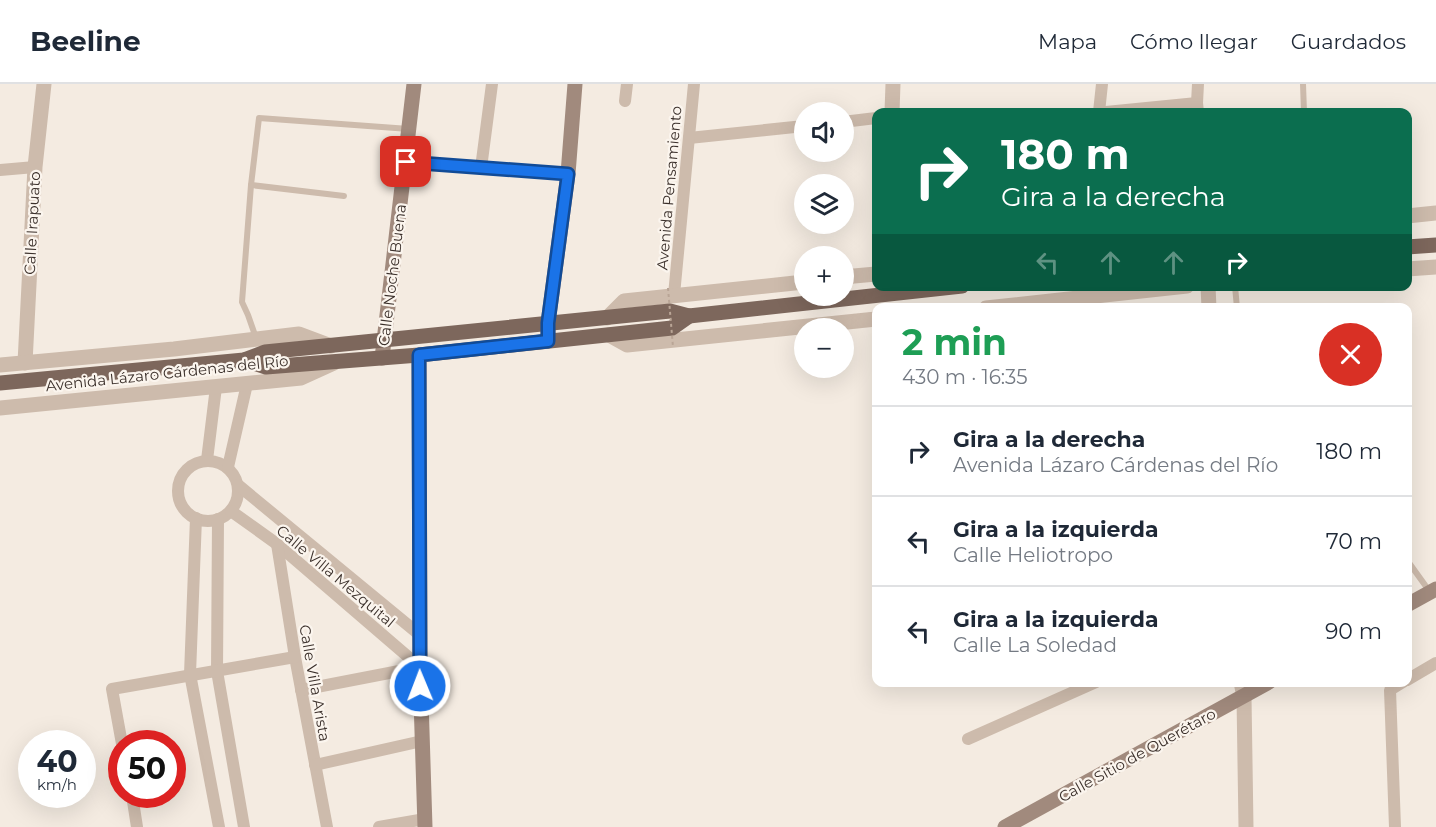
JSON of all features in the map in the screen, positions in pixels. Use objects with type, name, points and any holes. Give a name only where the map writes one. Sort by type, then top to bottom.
[{"type":"main road","name":"Calle Noche Buena","points":[[382,358],[414,84]]},
{"type":"main road","points":[[548,341],[548,323],[568,174],[575,84]]},
{"type":"main road","points":[[1412,247],[1436,245]]},
{"type":"main road","name":"Avenida Lázaro Cárdenas del Río","points":[[0,383],[244,360],[266,352],[548,323],[670,311],[689,316],[916,291]]},
{"type":"main road","name":"Avenida Lázaro Cárdenas del Río","points":[[244,360],[266,367],[419,355],[672,328],[689,316]]},
{"type":"main road","points":[[419,355],[420,667],[425,823]]},
{"type":"main road","points":[[1412,602],[1433,591]]},
{"type":"main road","name":"Calle Sitio de Querétaro","points":[[1005,827],[1243,689]]},
{"type":"street","name":"Calle Irapuato","points":[[25,363],[35,167],[44,84]]},
{"type":"street","points":[[481,168],[492,84]]},
{"type":"street","points":[[625,101],[627,84]]},
{"type":"street","name":"Avenida Pensamiento","points":[[671,292],[694,84]]},
{"type":"street","points":[[892,108],[893,84]]},
{"type":"street","points":[[1099,108],[1102,84]]},
{"type":"street","points":[[1197,108],[1198,84]]},
{"type":"street","points":[[854,121],[872,118]]},
{"type":"street","points":[[689,138],[794,127]]},
{"type":"street","points":[[406,162],[568,174]]},
{"type":"street","points":[[0,170],[35,167]]},
{"type":"street","points":[[1412,215],[1436,213]]},
{"type":"street","points":[[1412,269],[1436,267]]},
{"type":"street","points":[[854,276],[872,274]]},
{"type":"street","points":[[607,318],[624,301],[671,292],[794,283]]},
{"type":"street","points":[[1032,303],[1141,291]]},
{"type":"street","name":"Avenida Lázaro Cárdenas del Río","points":[[609,335],[627,345],[872,319]]},
{"type":"street","name":"Avenida Lázaro Cárdenas del Río","points":[[0,365],[174,350],[298,334],[331,346]]},
{"type":"street","name":"Avenida Lázaro Cárdenas del Río","points":[[0,408],[301,378],[334,363]]},
{"type":"street","points":[[228,467],[247,384]]},
{"type":"street","points":[[207,460],[216,387]]},
{"type":"street","points":[[207,460],[228,467],[238,485],[238,496],[231,511],[218,519],[207,521],[196,518],[185,510],[178,490],[183,474],[191,466],[207,460]]},
{"type":"street","name":"Calle Villa Mezquital","points":[[238,485],[420,635]]},
{"type":"street","name":"Calle Villa Mezquital","points":[[231,511],[277,544],[420,667]]},
{"type":"street","points":[[196,518],[190,674],[219,827]]},
{"type":"street","points":[[218,519],[217,671],[244,827]]},
{"type":"street","name":"Calle Villa Arista","points":[[277,544],[294,657],[327,827]]},
{"type":"street","points":[[119,730],[112,689],[294,657]]},
{"type":"street","points":[[1412,677],[1436,663]]},
{"type":"street","points":[[301,690],[420,667]]},
{"type":"street","points":[[968,739],[1085,687]]},
{"type":"street","points":[[1395,687],[1390,690],[1395,827]]},
{"type":"street","points":[[1243,689],[1246,827]]},
{"type":"street","points":[[315,765],[422,741]]},
{"type":"street","points":[[134,808],[138,827]]},
{"type":"street","points":[[379,827],[425,823]]},
{"type":"lane","points":[[1304,84],[1304,108]]},
{"type":"lane","points":[[256,339],[242,302],[251,185],[259,118],[409,129]]},
{"type":"lane","points":[[251,185],[344,196]]},
{"type":"lane","points":[[1412,566],[1433,591]]},
{"type":"path","points":[[671,292],[673,347]]},
{"type":"route","points":[[406,162],[568,174],[548,323],[548,341],[419,355],[420,686]]}]
